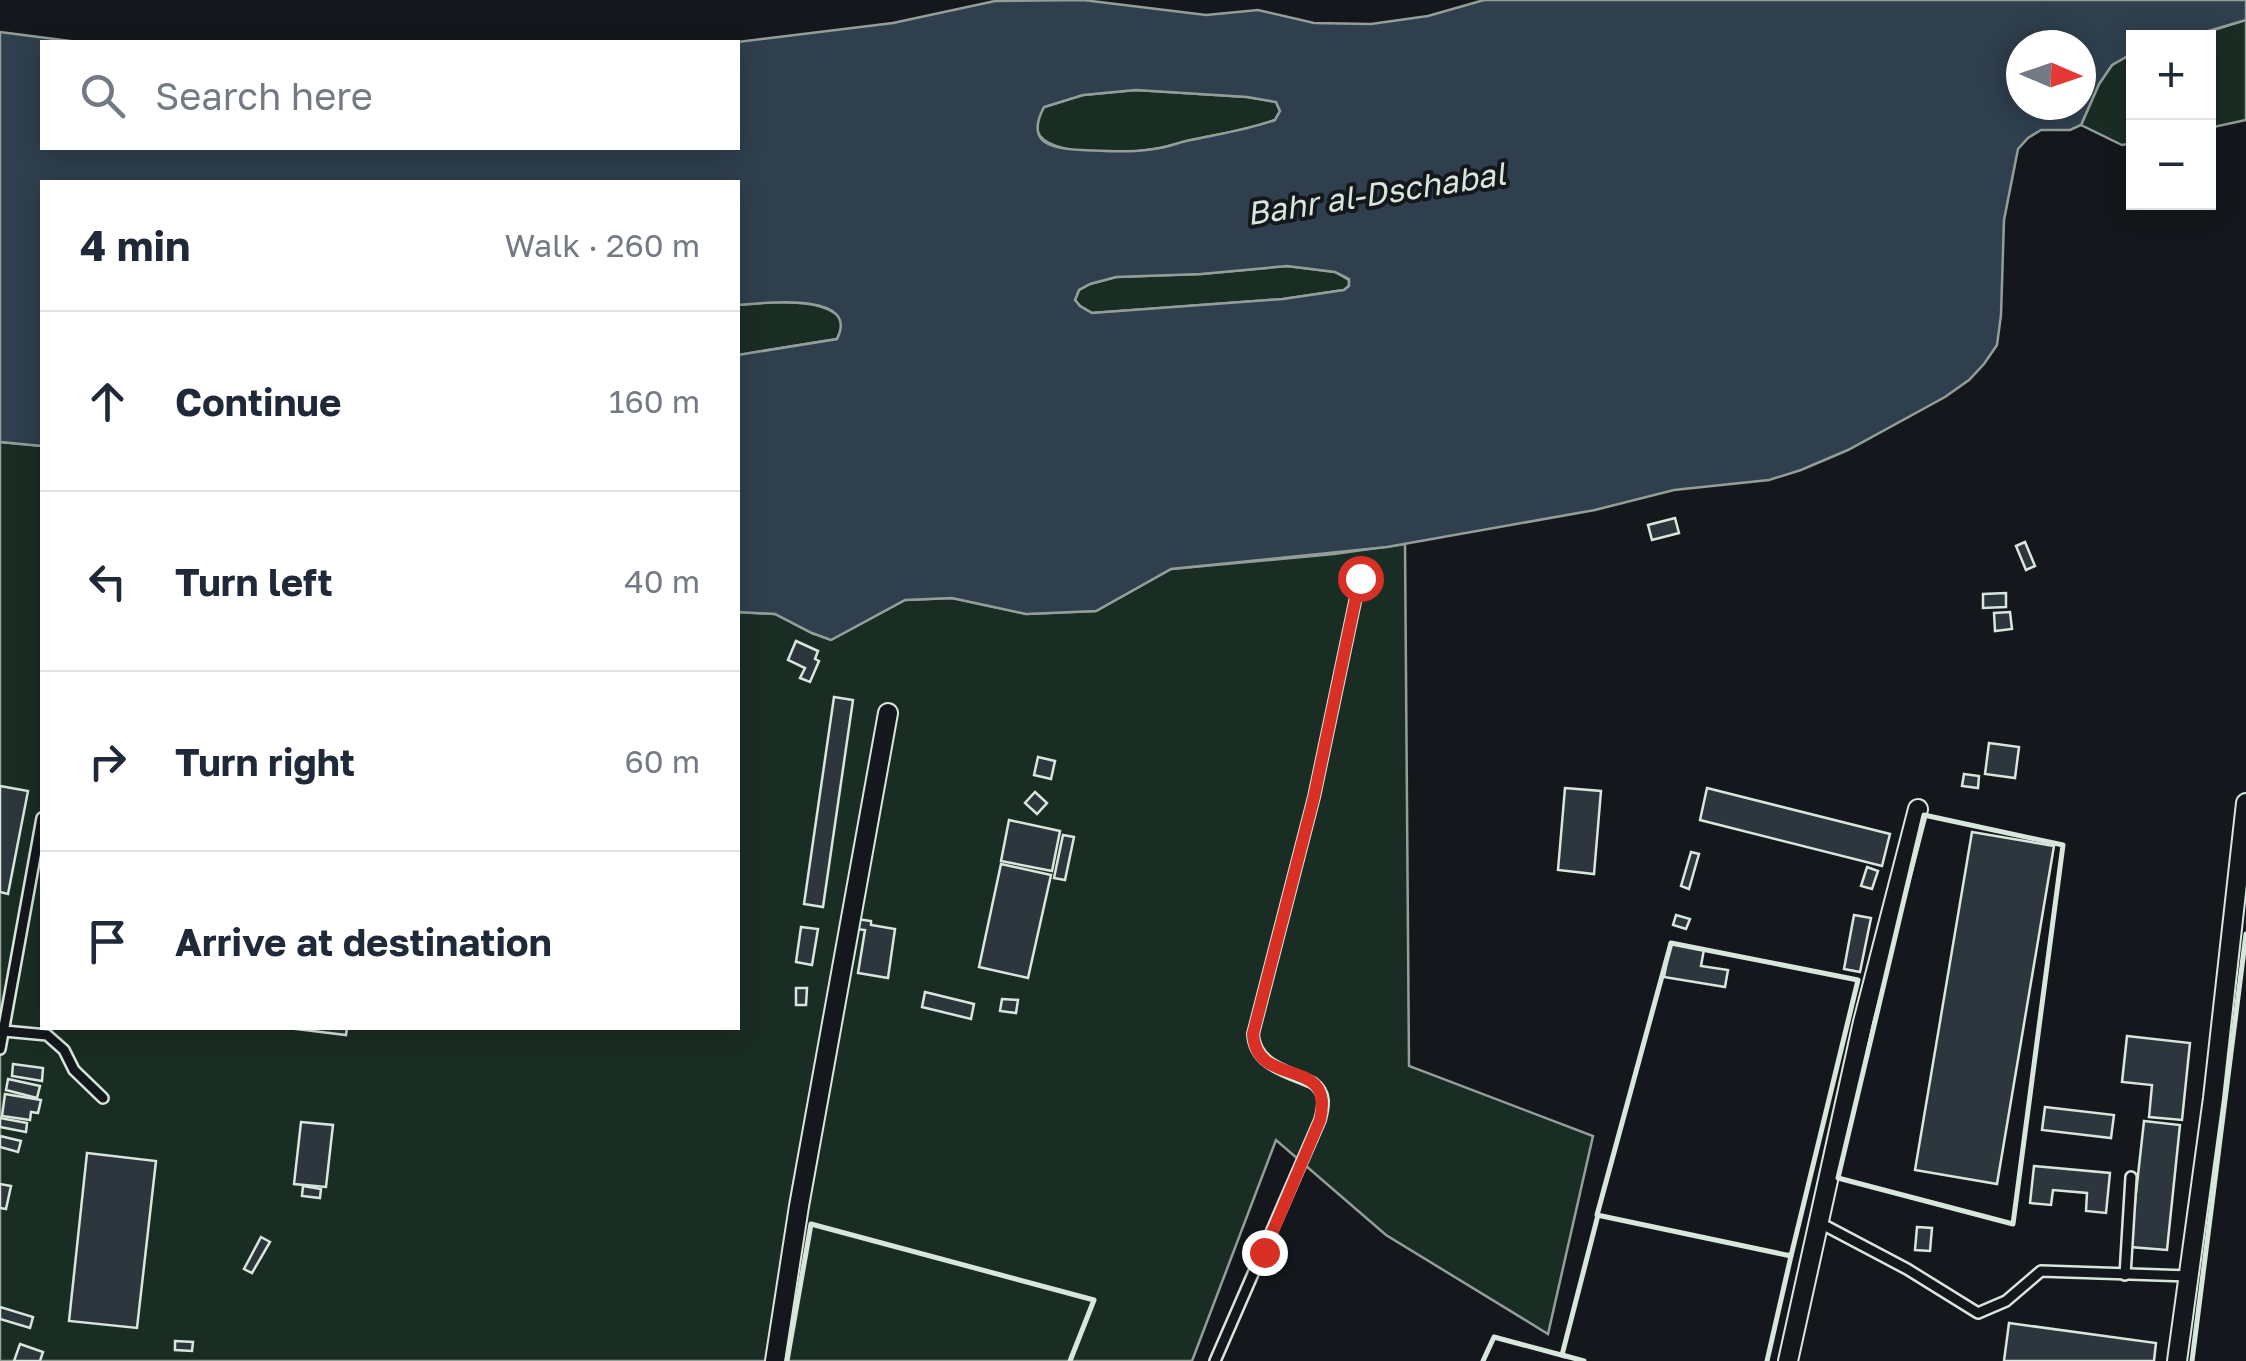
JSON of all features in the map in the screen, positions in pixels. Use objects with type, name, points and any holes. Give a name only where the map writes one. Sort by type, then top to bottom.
[{"type":"street","points":[[776,1361],[799,1206],[888,713]]},
{"type":"street","points":[[2177,1361],[2213,1098],[2246,802]]},
{"type":"street","points":[[1788,1361],[1863,1022],[1918,809]]},
{"type":"lane","points":[[1215,1361],[1324,1105],[1320,1088],[1313,1082],[1265,1061],[1258,1054],[1253,1034],[1314,797],[1360,578]]},
{"type":"lane","points":[[0,1049],[40,829]]},
{"type":"lane","points":[[4,1031],[47,1035],[64,1050],[74,1070],[103,1098]]},
{"type":"lane","points":[[2125,1276],[2131,1177]]},
{"type":"lane","points":[[1818,1222],[1978,1313],[2006,1301],[2041,1271],[2189,1276]]},
{"type":"green space","points":[[2246,20],[2246,120],[2216,126],[2216,30]]},
{"type":"green space","points":[[2126,57],[2126,144],[2122,145],[2081,125],[2083,120],[2096,120],[2096,91],[2112,65]]},
{"type":"green space","points":[[1136,90],[1247,97],[1276,102],[1280,111],[1275,120],[1265,123],[1148,150],[1086,152],[1049,143],[1039,134],[1037,121],[1044,107],[1083,95]]},
{"type":"green space","points":[[1287,266],[1335,272],[1349,280],[1349,286],[1283,299],[1092,313],[1075,300],[1079,290],[1116,277]]},
{"type":"green space","points":[[810,304],[835,313],[842,319],[842,328],[837,339],[740,355],[740,305]]},
{"type":"green space","points":[[0,442],[40,446],[40,1030],[740,1030],[740,612],[775,614],[831,640],[905,600],[952,598],[1026,614],[1096,611],[1171,569],[1405,544],[1409,1066],[1593,1136],[1548,1334],[1386,1235],[1276,1140],[1192,1361],[0,1361]]},
{"type":"water","name":"Bahr al-Dschabal","points":[[1083,0],[1206,15],[1258,10],[1314,23],[1371,24],[1428,16],[1484,0],[2246,0],[2246,20],[2212,30],[2126,30],[2126,57],[2112,65],[2096,91],[2096,30],[2006,30],[2006,120],[2083,120],[2070,130],[2041,130],[2018,149],[2004,220],[1997,345],[1969,380],[1945,397],[1848,450],[1769,480],[1674,490],[1595,510],[1387,547],[1171,569],[1096,611],[1026,614],[952,598],[905,600],[831,640],[775,614],[740,612],[740,355],[837,339],[841,324],[835,313],[806,303],[740,305],[740,180],[40,180],[40,446],[0,442],[0,32],[62,40],[40,40],[40,150],[740,150],[740,42],[893,23],[995,1]],"holes":[[[1136,90],[1276,102],[1280,111],[1275,120],[1150,150],[1071,149],[1044,142],[1038,129],[1044,107],[1083,95]],[[1287,266],[1335,272],[1349,279],[1344,290],[1283,299],[1092,313],[1075,300],[1079,290],[1116,277]]]},
{"type":"building","points":[[1675,518],[1679,533],[1652,540],[1648,525]]},
{"type":"building","points":[[2025,542],[2035,566],[2026,570],[2016,546]]},
{"type":"building","points":[[2006,593],[2006,607],[1983,608],[1983,594]]},
{"type":"building","points":[[2010,612],[2012,629],[1995,631],[1994,613]]},
{"type":"building","points":[[796,641],[818,651],[815,659],[819,661],[810,682],[800,678],[805,668],[788,660]]},
{"type":"building","points":[[834,697],[853,700],[823,907],[804,904]]},
{"type":"building","points":[[1989,743],[2019,747],[2015,778],[1985,774]]},
{"type":"building","points":[[1038,757],[1055,761],[1051,779],[1034,775]]},
{"type":"building","points":[[1964,774],[1979,776],[1978,788],[1962,786]]},
{"type":"building","points":[[0,786],[28,791],[8,894],[0,892]]},
{"type":"building","points":[[1565,788],[1601,791],[1594,874],[1558,870]]},
{"type":"building","points":[[1707,788],[1890,834],[1882,866],[1700,820]]},
{"type":"building","points":[[1035,792],[1047,803],[1037,814],[1025,803]]},
{"type":"building","points":[[1009,820],[1060,831],[1052,871],[1001,861]]},
{"type":"building","points":[[1972,832],[2054,846],[1997,1184],[1915,1170]]},
{"type":"building","points":[[1063,835],[1074,837],[1065,880],[1054,878]]},
{"type":"building","points":[[1691,852],[1699,854],[1689,889],[1681,886]]},
{"type":"building","points":[[1001,864],[1051,875],[1028,978],[979,967]]},
{"type":"building","points":[[1867,867],[1878,871],[1872,889],[1861,886]]},
{"type":"building","points":[[1676,915],[1690,919],[1686,929],[1673,925]]},
{"type":"building","points":[[1854,915],[1871,918],[1860,972],[1844,969]]},
{"type":"building","points":[[857,919],[895,929],[888,978],[858,973],[865,930],[856,929]]},
{"type":"building","points":[[801,927],[818,929],[812,965],[796,962]]},
{"type":"building","points":[[1670,943],[1704,949],[1701,966],[1728,970],[1725,987],[1664,977]]},
{"type":"building","points":[[796,988],[807,988],[806,1005],[796,1005]]},
{"type":"building","points":[[925,992],[974,1004],[971,1019],[922,1007]]},
{"type":"building","points":[[1002,999],[1018,1000],[1016,1013],[1000,1011]]},
{"type":"building","points":[[305,1030],[347,1030],[346,1035]]},
{"type":"building","points":[[2127,1036],[2190,1043],[2182,1120],[2149,1117],[2152,1085],[2122,1082]]},
{"type":"building","points":[[13,1064],[43,1068],[42,1081],[12,1076]]},
{"type":"building","points":[[8,1079],[40,1086],[37,1098],[6,1090]]},
{"type":"building","points":[[5,1094],[41,1100],[38,1113],[31,1112],[30,1120],[2,1116]]},
{"type":"building","points":[[2045,1107],[2114,1115],[2111,1138],[2042,1130]]},
{"type":"building","points":[[0,1118],[27,1123],[26,1132],[0,1127]]},
{"type":"building","points":[[2144,1121],[2180,1125],[2167,1250],[2130,1247]]},
{"type":"building","points":[[301,1122],[333,1125],[326,1187],[294,1184]]},
{"type":"building","points":[[0,1136],[21,1141],[18,1152],[0,1147]]},
{"type":"building","points":[[87,1153],[156,1161],[137,1328],[69,1321]]},
{"type":"building","points":[[2034,1166],[2110,1173],[2106,1213],[2086,1211],[2087,1193],[2053,1190],[2051,1205],[2030,1203]]},
{"type":"building","points":[[0,1184],[11,1186],[6,1209],[0,1208]]},
{"type":"building","points":[[303,1186],[321,1189],[320,1198],[302,1196]]},
{"type":"building","points":[[1917,1227],[1932,1228],[1930,1251],[1915,1250]]},
{"type":"building","points":[[261,1237],[270,1242],[252,1273],[244,1269]]},
{"type":"building","points":[[0,1307],[33,1317],[30,1328],[0,1319]]},
{"type":"building","points":[[2009,1323],[2156,1343],[2154,1361],[2004,1361]]},
{"type":"building","points":[[175,1341],[193,1342],[192,1351],[175,1350]]},
{"type":"building","points":[[20,1344],[43,1352],[40,1361],[14,1361]]},
{"type":"wall","points":[[1924,815],[2063,845],[2013,1224],[1838,1178],[1924,815]]},
{"type":"wall","points":[[2192,1361],[2246,934]]},
{"type":"wall","points":[[1671,943],[1858,980],[1791,1256],[1597,1215],[1671,943]]},
{"type":"wall","points":[[1584,1361],[1562,1355],[1598,1215]]},
{"type":"wall","points":[[787,1361],[811,1224],[1094,1300],[1070,1361]]},
{"type":"wall","points":[[1767,1361],[1789,1255]]},
{"type":"wall","points":[[1483,1361],[1494,1337],[1565,1356]]},
{"type":"route","points":[[1264,1252],[1320,1120],[1324,1096],[1313,1082],[1265,1061],[1254,1045],[1253,1034],[1314,797],[1360,578]]}]
